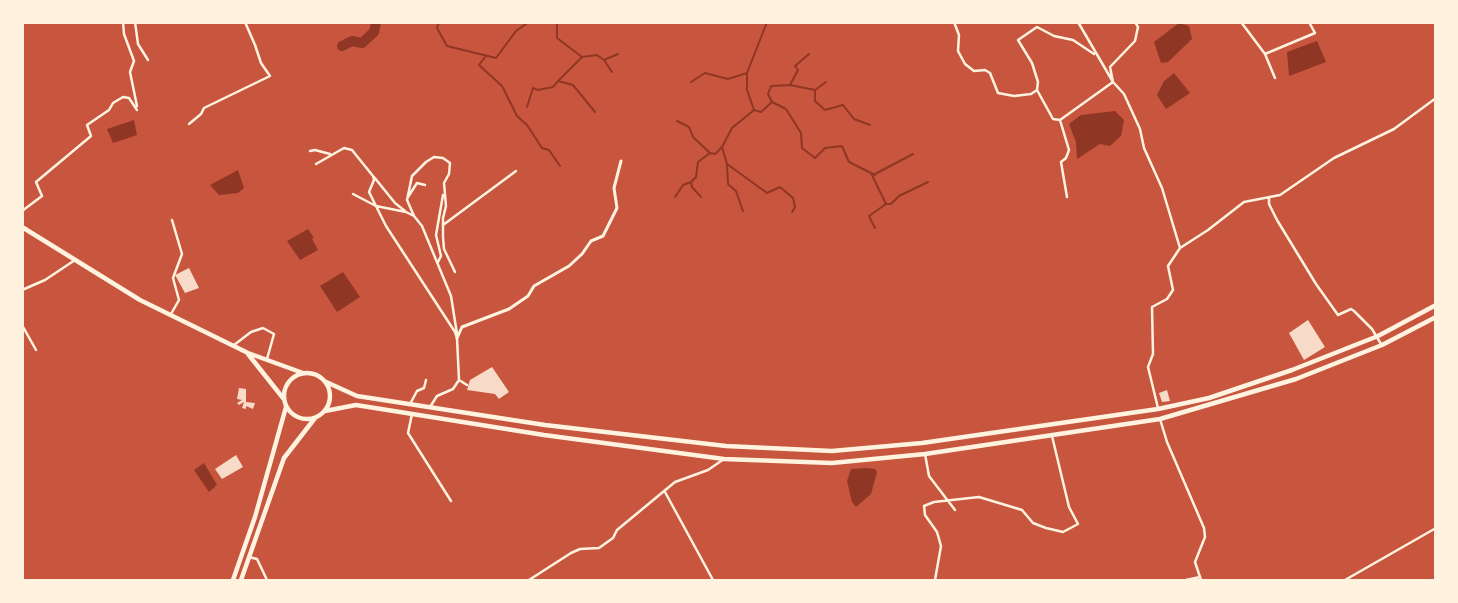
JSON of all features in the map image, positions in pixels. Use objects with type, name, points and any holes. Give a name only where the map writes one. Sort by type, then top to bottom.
[{"type":"highway","points":[[22,227],[140,300],[170,316],[248,353],[303,373],[317,375],[324,381],[357,396],[545,425],[726,446],[832,451],[922,443],[1158,409],[1209,398],[1251,385],[1378,336],[1436,305]]},
{"type":"highway","points":[[241,580],[284,458],[315,418],[325,411],[356,405],[544,435],[724,459],[832,463],[925,454],[1160,418],[1296,379],[1382,345],[1436,317]]},
{"type":"highway","points":[[233,580],[261,500],[286,407],[284,398],[248,353]]},
{"type":"highway","points":[[284,398],[288,382],[303,373]]},
{"type":"highway","points":[[324,381],[330,396],[325,411]]},
{"type":"highway","points":[[286,407],[298,418],[315,418]]},
{"type":"street","points":[[22,211],[42,196],[36,182],[91,136],[87,125],[109,110],[113,103],[124,97],[129,98],[138,110],[130,72],[134,60],[124,34],[123,22]]},
{"type":"street","points":[[135,22],[138,44],[148,60]]},
{"type":"street","points":[[189,124],[201,114],[204,108],[270,76],[260,63],[255,45],[244,22]]},
{"type":"street","points":[[954,22],[959,35],[958,51],[965,64],[974,71],[985,70],[990,73],[998,93],[1014,96],[1031,94],[1037,90]]},
{"type":"street","points":[[1078,22],[1094,54],[1113,82],[1124,94],[1140,129],[1144,148],[1162,188],[1180,248]]},
{"type":"street","points":[[1113,82],[1110,68],[1135,41],[1138,27],[1135,22]]},
{"type":"street","points":[[1241,22],[1265,54],[1275,78]]},
{"type":"street","points":[[1265,54],[1315,33],[1309,22]]},
{"type":"street","points":[[1094,54],[1073,40],[1054,36],[1037,27],[1018,40],[1032,63],[1038,82],[1037,90],[1053,120],[1060,120],[1113,82]]},
{"type":"street","points":[[1158,409],[1148,366],[1152,354],[1152,307],[1166,299],[1173,290],[1168,266],[1180,248],[1208,230],[1244,202],[1280,196],[1334,158],[1394,129],[1436,98]]},
{"type":"street","points":[[1060,120],[1069,150],[1066,158],[1061,162],[1067,197]]},
{"type":"street","points":[[316,164],[348,148],[395,203],[414,216]]},
{"type":"street","points":[[310,151],[315,150],[331,155]]},
{"type":"street","points":[[430,407],[437,396],[453,388],[459,380],[455,308],[438,262],[422,226],[414,216],[407,198],[412,176],[426,162],[434,158],[443,158],[450,163],[449,174],[444,184],[436,235],[440,256],[438,262]]},
{"type":"street","points":[[457,338],[462,327],[509,309],[528,296],[534,286],[569,266],[582,254],[590,241],[603,236],[617,208],[614,188],[621,161]]},
{"type":"street","points":[[443,226],[516,171]]},
{"type":"street","points":[[373,176],[374,180],[369,192],[376,206],[457,338]]},
{"type":"street","points":[[407,198],[416,183],[425,185]]},
{"type":"street","points":[[444,188],[446,206],[443,226],[444,249],[455,272]]},
{"type":"street","points":[[353,194],[376,206],[406,212]]},
{"type":"street","points":[[1269,198],[1269,204],[1277,220],[1313,279],[1338,315],[1351,309],[1354,311],[1378,336],[1382,345]]},
{"type":"street","points":[[170,316],[179,300],[173,278],[182,254],[172,220]]},
{"type":"street","points":[[23,288],[45,280],[75,260]]},
{"type":"street","points":[[22,326],[36,350]]},
{"type":"street","points":[[234,345],[251,332],[263,328],[274,334],[268,359]]},
{"type":"street","points":[[410,404],[417,391],[424,388],[426,380]]},
{"type":"street","points":[[459,380],[468,385]]},
{"type":"street","points":[[412,414],[408,433],[451,501]]},
{"type":"street","points":[[1160,418],[1167,442],[1204,528],[1205,537],[1195,562],[1201,579],[1186,580]]},
{"type":"street","points":[[935,580],[941,546],[937,532],[925,515],[924,506],[934,502],[980,497],[1011,505],[1022,510],[1032,523],[1063,532],[1078,524],[1069,507],[1052,435]]},
{"type":"street","points":[[925,454],[929,476],[956,510]]},
{"type":"street","points":[[529,580],[571,553],[580,549],[600,548],[613,538],[617,530],[675,482],[708,470],[724,459]]},
{"type":"street","points":[[665,492],[713,580]]},
{"type":"street","points":[[1345,580],[1436,528]]},
{"type":"street","points":[[249,557],[258,559],[267,580]]},
{"type":"shaded area","points":[[1179,23],[1189,26],[1192,39],[1168,62],[1161,63],[1154,42]]},
{"type":"shaded area","points":[[1317,41],[1326,62],[1289,76],[1287,52]]},
{"type":"shaded area","points":[[1174,73],[1190,93],[1166,109],[1157,95],[1164,81]]},
{"type":"shaded area","points":[[1115,111],[1124,120],[1121,136],[1110,146],[1100,144],[1077,159],[1076,142],[1069,124],[1081,115]]},
{"type":"shaded area","points":[[134,120],[137,135],[113,143],[107,129]]},
{"type":"shaded area","points":[[238,170],[244,188],[238,193],[219,195],[210,185]]},
{"type":"shaded area","points":[[308,229],[314,238],[312,239],[318,250],[300,260],[287,241]]},
{"type":"shaded area","points":[[343,272],[360,297],[337,312],[320,286]]},
{"type":"shaded area","points":[[204,463],[217,485],[209,492],[194,470]]},
{"type":"shaded area","points":[[851,469],[875,469],[877,472],[871,494],[856,507],[852,502],[847,481]]},
{"type":"building","points":[[189,268],[199,288],[185,293],[175,275]]},
{"type":"building","points":[[1308,320],[1325,347],[1304,360],[1289,333]]},
{"type":"building","points":[[492,367],[509,392],[499,399],[495,394],[467,390],[470,380]]},
{"type":"building","points":[[239,388],[246,389],[246,402],[255,403],[253,409],[246,406],[246,409],[242,408],[244,402],[239,405],[237,403],[242,400],[237,399]]},
{"type":"building","points":[[1167,390],[1170,401],[1162,402],[1159,393]]},
{"type":"building","points":[[236,455],[243,467],[222,479],[215,469]]},
{"type":"waterway","points":[[342,46],[352,41],[362,43],[374,32],[376,22]]},
{"type":"waterway","points":[[439,22],[437,28],[447,46],[496,58],[516,31],[529,22]]},
{"type":"waterway","points":[[557,22],[557,38],[582,57],[558,81],[573,85],[595,112]]},
{"type":"waterway","points":[[677,121],[689,127],[693,137],[710,153],[715,154],[722,147],[732,128],[754,110],[747,90],[747,73],[767,22]]},
{"type":"waterway","points":[[604,60],[618,54]]},
{"type":"waterway","points":[[790,85],[798,70],[795,66],[809,54]]},
{"type":"waterway","points":[[582,57],[597,55],[604,60],[612,72]]},
{"type":"waterway","points":[[485,57],[479,65],[502,86],[517,116],[527,125],[542,148],[549,150],[560,166]]},
{"type":"waterway","points":[[691,82],[705,73],[728,79],[747,73]]},
{"type":"waterway","points":[[527,107],[533,88],[538,90],[553,87],[558,81]]},
{"type":"waterway","points":[[754,110],[761,112],[772,102],[768,94],[771,86],[790,85],[815,90],[826,82]]},
{"type":"waterway","points":[[815,90],[815,101],[825,110],[843,105],[854,119],[870,125]]},
{"type":"waterway","points":[[772,102],[786,109],[801,133],[802,148],[815,158],[825,148],[842,146],[849,162],[875,175]]},
{"type":"waterway","points":[[722,147],[727,164],[728,184],[736,191],[743,211]]},
{"type":"waterway","points":[[701,197],[692,187],[691,182],[696,177],[698,162],[710,153]]},
{"type":"waterway","points":[[875,174],[913,154]]},
{"type":"waterway","points":[[727,164],[767,193],[780,187],[793,198],[795,207],[792,212]]},
{"type":"waterway","points":[[871,173],[886,204],[869,216],[875,228]]},
{"type":"waterway","points":[[675,197],[683,185],[691,182]]},
{"type":"waterway","points":[[886,204],[891,204],[899,196],[928,182]]}]
